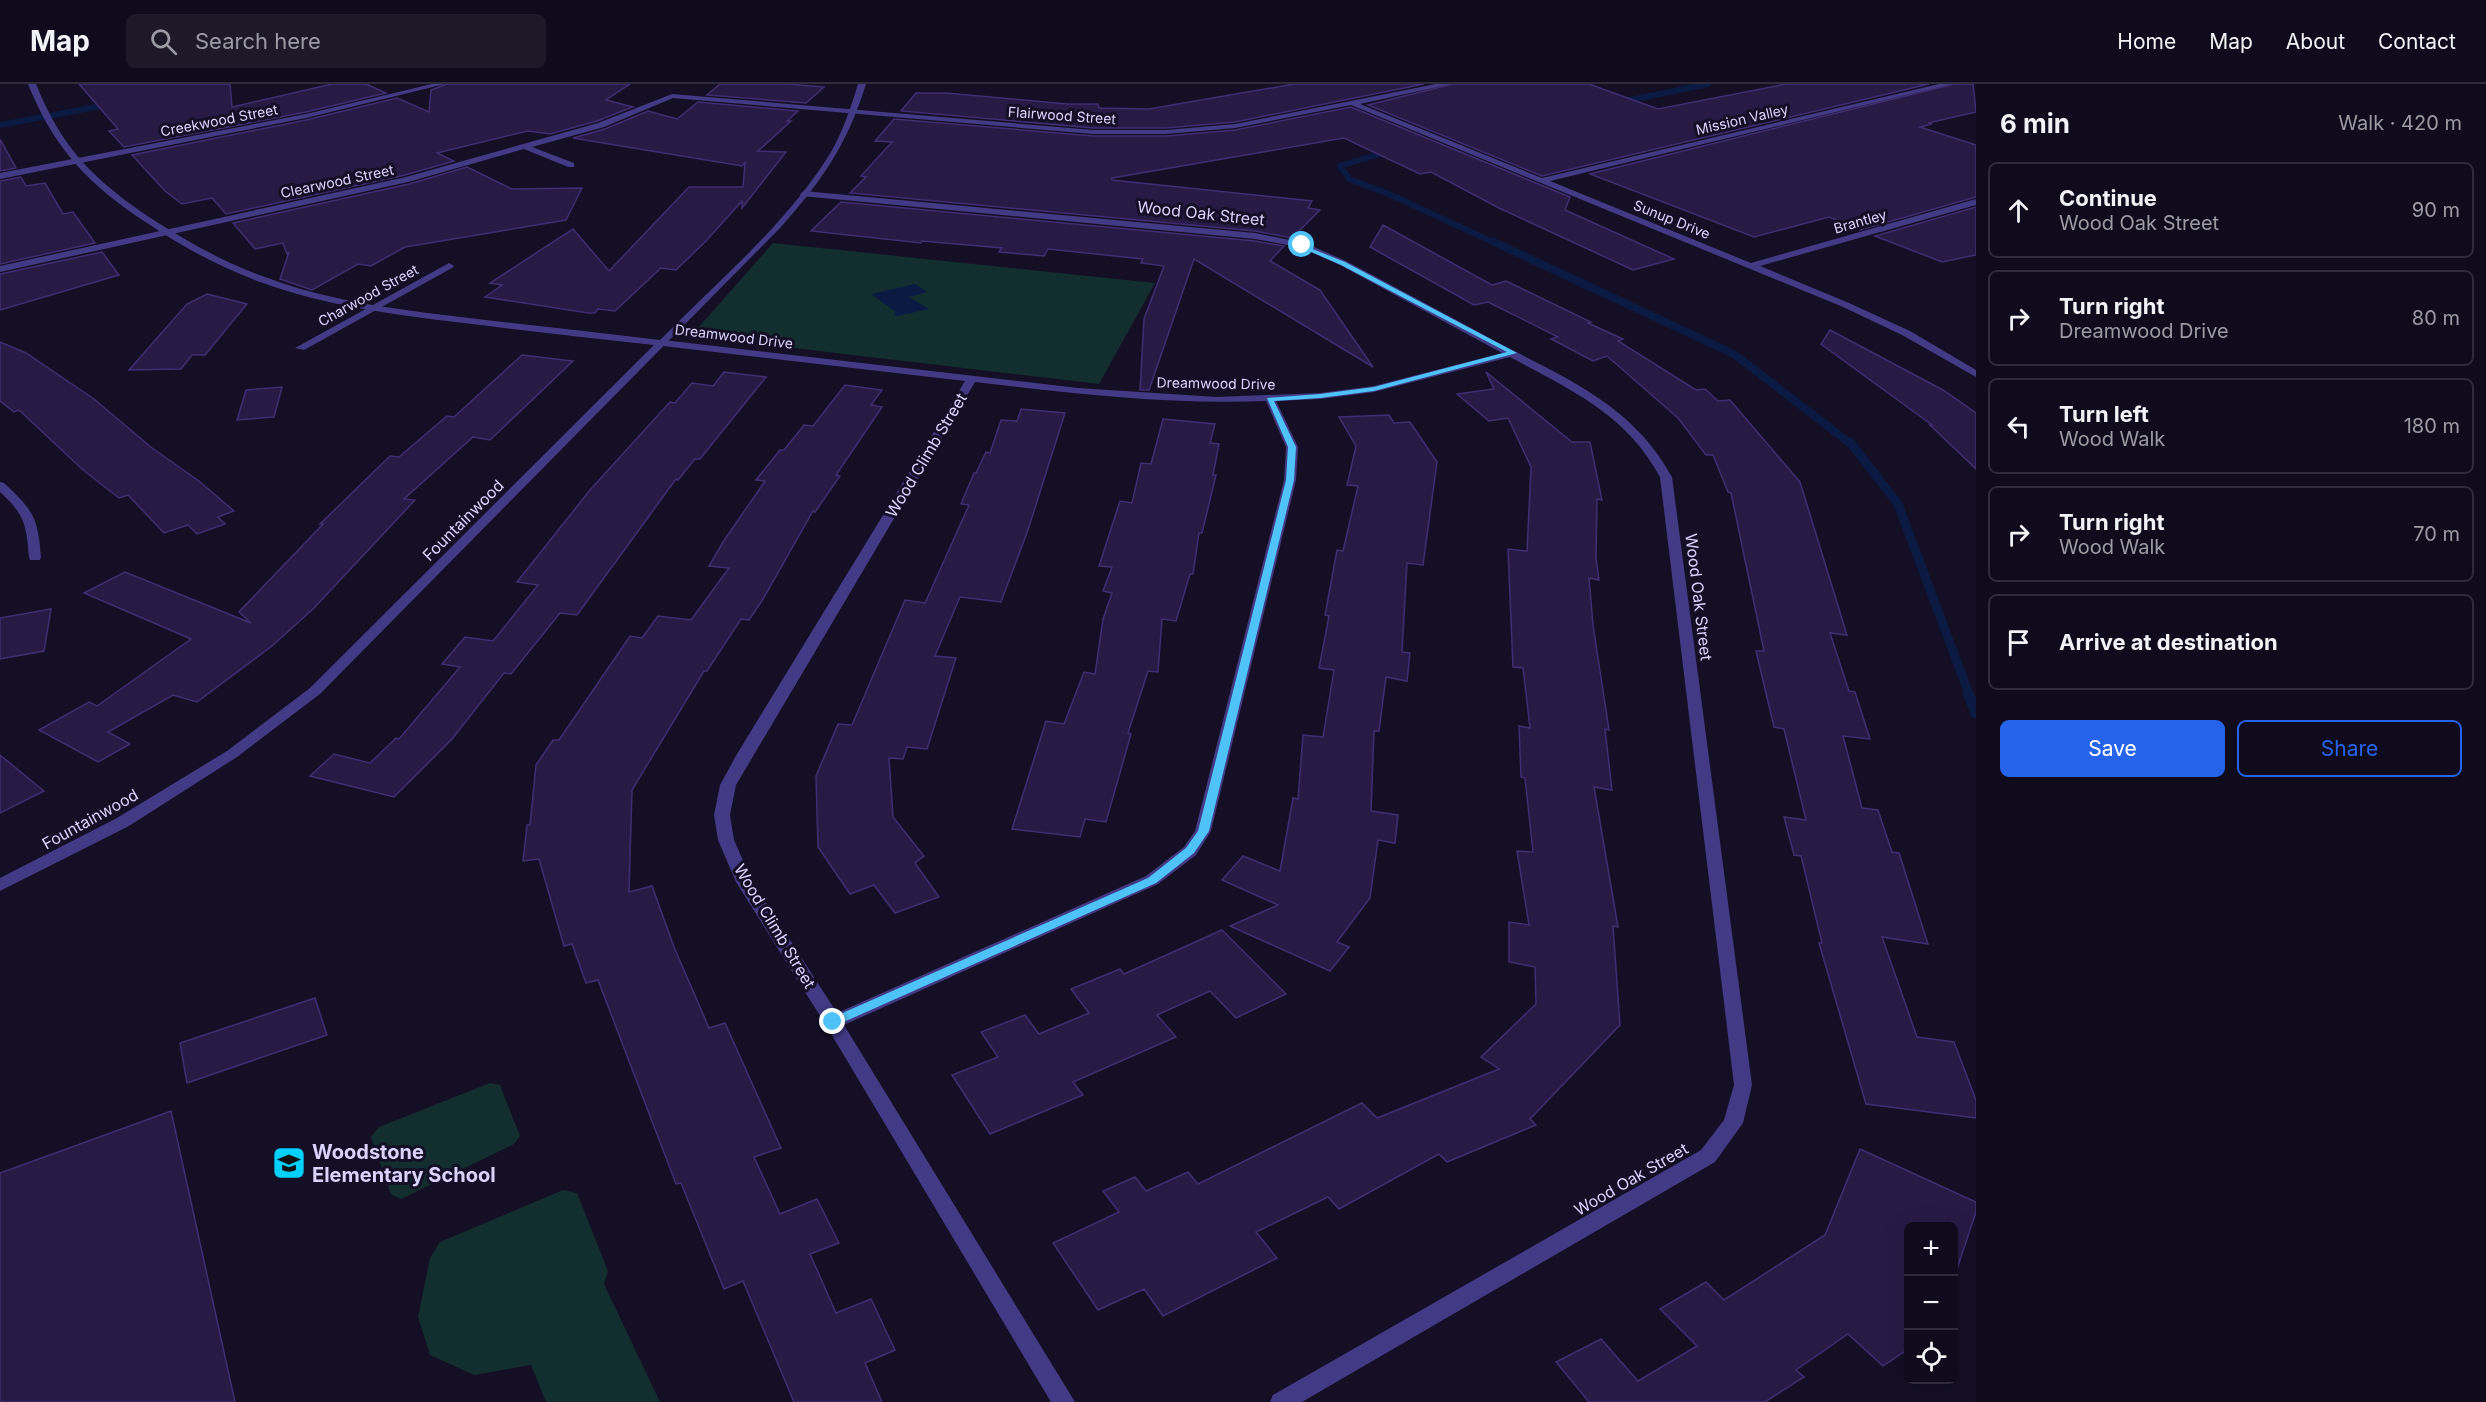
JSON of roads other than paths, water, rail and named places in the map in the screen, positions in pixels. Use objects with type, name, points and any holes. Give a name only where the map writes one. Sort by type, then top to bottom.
[{"type":"street","name":"Dreamwood Drive","points":[[32,84],[51,127],[66,152],[82,170],[118,200],[165,232],[212,258],[281,287],[372,307],[426,316],[1148,397],[1270,399],[1320,396],[1374,389],[1513,353]]},
{"type":"street","name":"Creekwood Street","points":[[0,176],[317,114],[441,84]]},
{"type":"street","name":"Fountainwood","points":[[0,885],[132,816],[232,754],[315,691],[711,294],[804,194],[834,154],[853,112],[862,84]]},
{"type":"street","name":"Flairwood Street","points":[[672,96],[1066,130],[1148,133],[1220,129],[1447,84]]},
{"type":"street","name":"Mission Valley","points":[[1542,180],[1948,84]]},
{"type":"street","name":"Clearwood Street","points":[[0,269],[396,181],[601,125],[672,96]]},
{"type":"street","name":"Sunup Drive","points":[[1352,103],[1846,305],[1906,333],[1976,374]]},
{"type":"street","points":[[526,147],[571,165]]},
{"type":"street","name":"Wood Oak Street","points":[[804,194],[1282,240],[1318,251],[1591,396],[1623,418],[1642,438],[1657,459],[1665,477],[1743,1085],[1733,1123],[1708,1156],[1281,1402]]},
{"type":"street","name":"Brantley","points":[[1751,266],[1976,202]]},
{"type":"street","name":"Charwood Street","points":[[300,348],[449,266]]},
{"type":"street","name":"Wood Climb Street","points":[[972,378],[728,785],[722,815],[725,832],[744,882],[833,1022],[1064,1402]]},
{"type":"street","points":[[833,1022],[1152,880],[1190,851],[1203,831],[1290,480],[1292,447],[1270,399]]},
{"type":"street","points":[[0,486],[23,507],[33,529],[35,557]]},
{"type":"water","points":[[915,284],[927,292],[909,297],[929,309],[897,316],[894,314],[896,312],[871,294]]},
{"type":"waterway","points":[[1620,102],[1708,84]]},
{"type":"waterway","points":[[0,125],[112,104]]},
{"type":"waterway","points":[[1389,151],[1340,166],[1349,179],[1389,194],[1497,244]]},
{"type":"waterway","points":[[1494,242],[1734,354],[1851,444]]},
{"type":"waterway","points":[[1850,442],[1898,504],[1969,694]]},
{"type":"waterway","points":[[1968,693],[1976,713]]},
{"type":"place","name":"Woodstone Elementary School","points":[[289,1163]]}]
